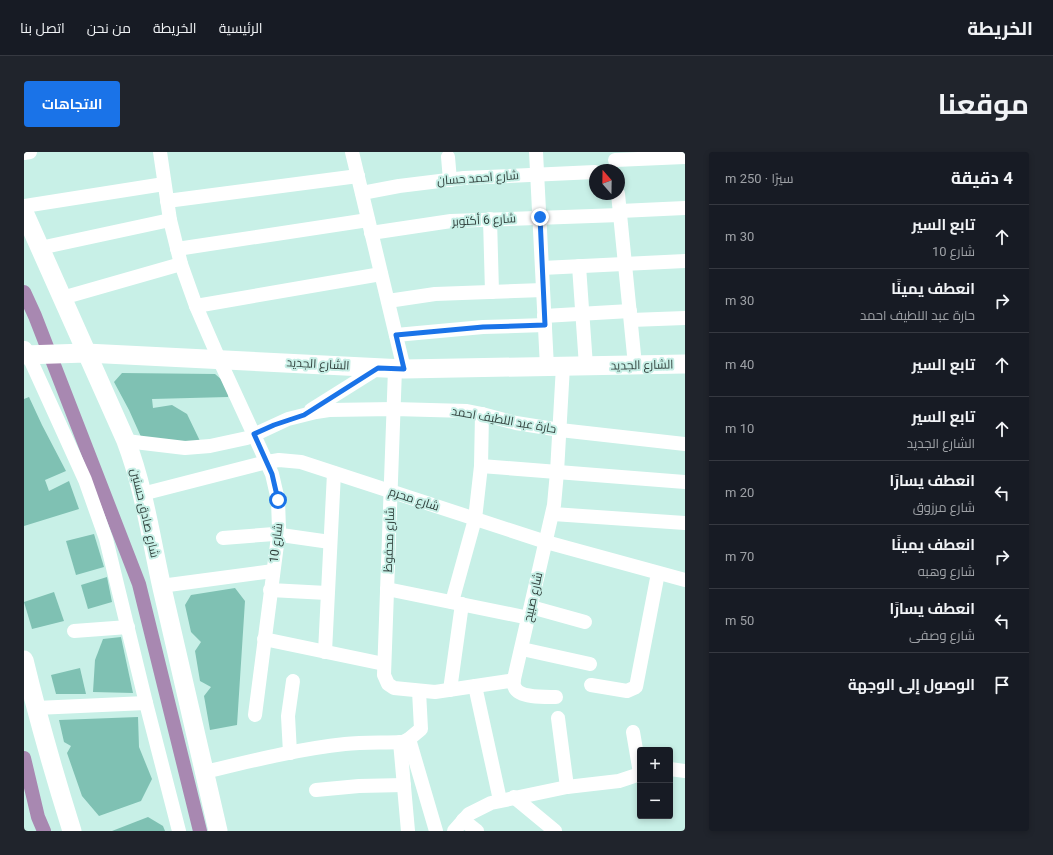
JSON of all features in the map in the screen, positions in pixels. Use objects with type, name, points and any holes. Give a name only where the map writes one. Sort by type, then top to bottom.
[{"type":"street","points":[[24,153],[30,152]]},
{"type":"street","name":"شارع 10","points":[[160,152],[170,220],[181,264],[196,306],[272,474],[278,500],[280,513],[278,535],[255,715]]},
{"type":"street","name":"شارع محفوظ","points":[[352,152],[396,335],[392,369],[394,409],[384,664]]},
{"type":"street","name":"شارع صبيح","points":[[514,679],[552,514],[558,472],[560,430],[555,367],[544,321],[536,152]]},
{"type":"street","points":[[448,157],[450,180]]},
{"type":"street","points":[[615,160],[685,157]]},
{"type":"street","name":"شارع احمد حسان","points":[[362,193],[399,186],[450,180],[589,172]]},
{"type":"street","points":[[167,202],[358,176]]},
{"type":"street","points":[[24,206],[164,184]]},
{"type":"street","points":[[619,200],[635,365]]},
{"type":"street","name":"شارع 6 أكتوبر","points":[[372,233],[445,222],[620,213],[685,208]]},
{"type":"street","name":"شارع صادق حسنين","points":[[24,212],[126,441],[133,461],[142,494],[161,586],[218,831]]},
{"type":"street","points":[[490,219],[492,292]]},
{"type":"street","points":[[40,248],[170,220]]},
{"type":"street","points":[[177,249],[368,220]]},
{"type":"street","points":[[542,268],[685,261]]},
{"type":"street","points":[[62,298],[181,264]]},
{"type":"street","points":[[579,266],[586,366]]},
{"type":"street","points":[[196,306],[381,274]]},
{"type":"street","points":[[388,301],[435,294],[543,290]]},
{"type":"street","points":[[396,335],[544,321],[582,314],[685,318]]},
{"type":"street","points":[[26,352],[88,488],[106,539],[179,831]]},
{"type":"street","name":"الشارع الجديد","points":[[26,352],[219,359],[392,369],[685,364]]},
{"type":"street","points":[[304,415],[392,369]]},
{"type":"street","name":"حارة عبد اللطيف احمد","points":[[126,441],[185,448],[210,446],[247,438],[274,425],[304,415],[329,410],[394,409],[451,410],[482,414],[516,423],[560,430],[685,444]]},
{"type":"street","points":[[450,690],[457,603],[475,519],[481,466],[482,414]]},
{"type":"street","name":"شارع محرم","points":[[142,494],[267,462],[279,460],[301,462],[546,542],[685,580]]},
{"type":"street","points":[[481,466],[685,482]]},
{"type":"street","points":[[324,652],[334,473]]},
{"type":"street","points":[[552,514],[685,523]]},
{"type":"street","points":[[223,538],[278,535],[330,542]]},
{"type":"street","points":[[161,586],[273,571]]},
{"type":"street","points":[[591,685],[627,691],[636,687],[658,573]]},
{"type":"street","points":[[387,589],[457,603],[530,612],[585,622]]},
{"type":"street","points":[[270,590],[328,593]]},
{"type":"street","points":[[74,631],[128,628]]},
{"type":"street","points":[[264,639],[384,664],[385,680],[390,686],[397,689],[435,692],[514,679],[513,686],[521,694],[556,697]]},
{"type":"street","points":[[522,649],[590,664]]},
{"type":"street","points":[[24,660],[56,780],[72,831]]},
{"type":"street","points":[[290,753],[288,716],[293,681]]},
{"type":"street","points":[[475,686],[507,799],[555,831]]},
{"type":"street","points":[[205,772],[254,760],[346,744],[405,741],[421,729],[419,690]]},
{"type":"street","points":[[36,708],[146,703]]},
{"type":"street","points":[[558,718],[568,787]]},
{"type":"street","points":[[633,732],[637,755]]},
{"type":"street","points":[[405,741],[404,785],[408,831]]},
{"type":"street","points":[[405,741],[436,831]]},
{"type":"street","points":[[673,769],[685,771]]},
{"type":"street","points":[[454,831],[469,814],[480,808],[507,799],[568,787],[619,781],[637,774]]},
{"type":"street","points":[[316,790],[359,786],[404,785]]},
{"type":"street","points":[[463,820],[477,831]]},
{"type":"building","points":[[122,373],[215,374],[230,387],[228,397],[152,399],[153,408],[172,405],[187,414],[200,441],[142,439],[114,382]]},
{"type":"building","points":[[29,397],[66,471],[45,480],[49,491],[69,481],[79,509],[24,526],[24,399]]},
{"type":"building","points":[[94,534],[104,567],[76,575],[66,541]]},
{"type":"building","points":[[107,577],[112,602],[88,609],[81,585]]},
{"type":"building","points":[[235,588],[245,601],[237,725],[210,730],[204,696],[211,687],[200,681],[195,651],[201,642],[191,632],[185,605],[191,595]]},
{"type":"building","points":[[54,592],[64,621],[32,629],[24,602]]},
{"type":"building","points":[[121,637],[133,693],[93,692],[95,660],[103,639]]},
{"type":"building","points":[[80,668],[86,694],[56,694],[51,675]]},
{"type":"building","points":[[138,717],[139,747],[152,779],[141,801],[99,816],[82,796],[67,753],[71,746],[64,742],[59,720]]},
{"type":"building","points":[[148,817],[163,826],[165,831],[112,831]]},
{"type":"waterway","points":[[24,292],[35,316],[139,584],[200,831]]},
{"type":"waterway","points":[[24,758],[38,817],[44,831]]},
{"type":"route","points":[[278,500],[272,474],[254,434],[274,425],[304,415],[378,368],[404,369],[396,335],[483,327],[545,325],[540,217]]}]
